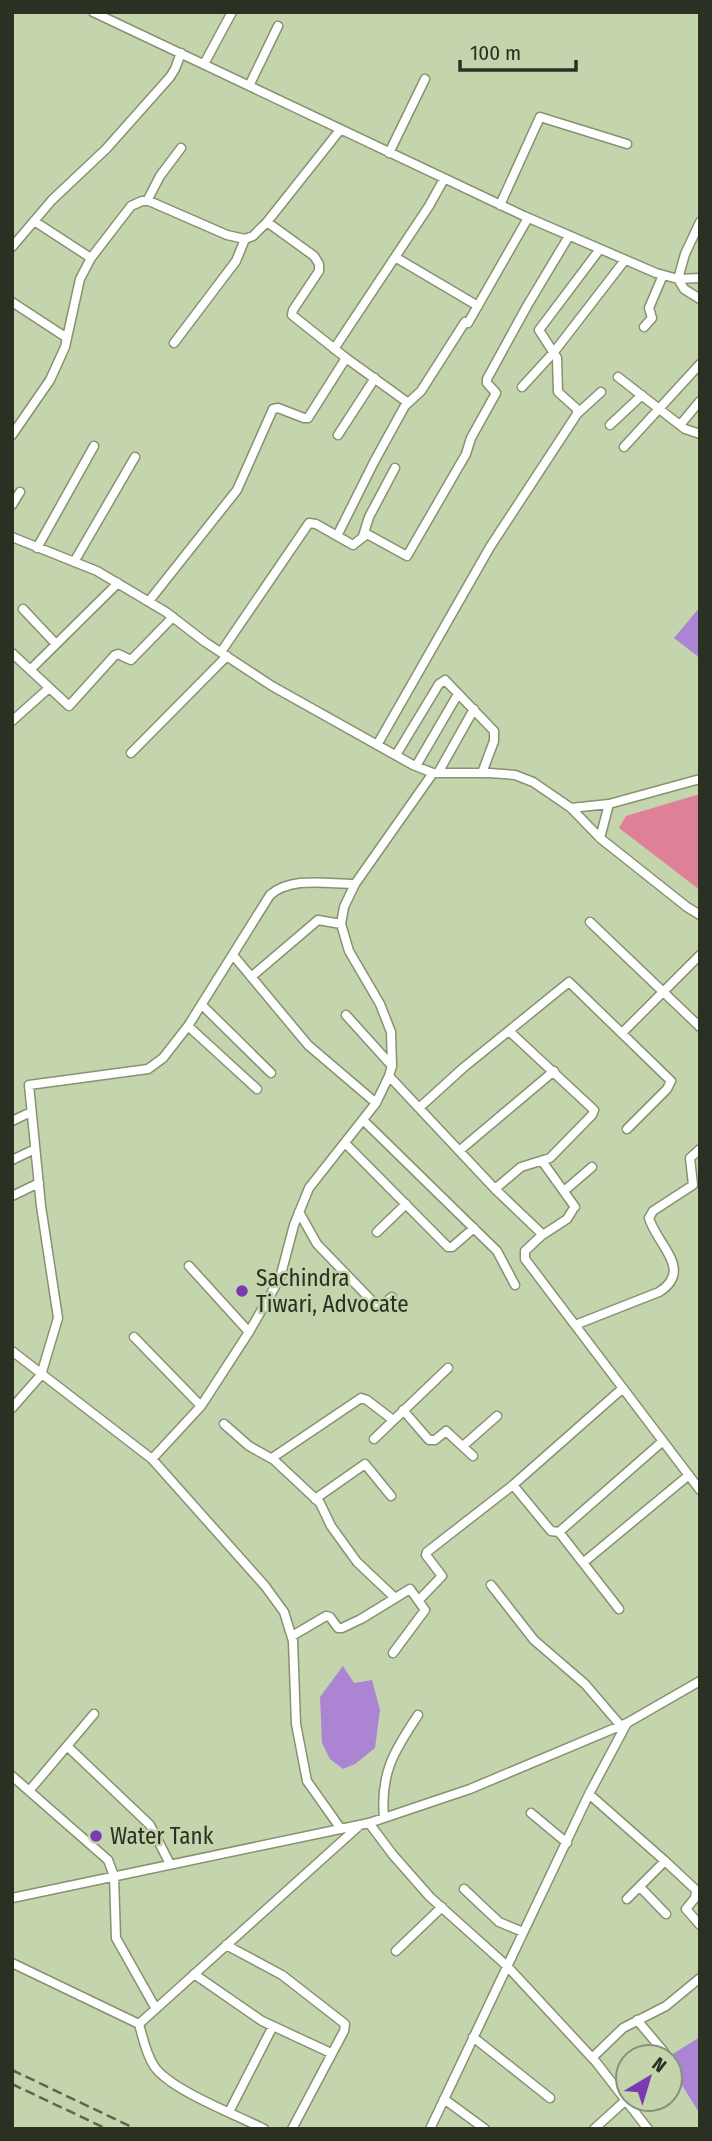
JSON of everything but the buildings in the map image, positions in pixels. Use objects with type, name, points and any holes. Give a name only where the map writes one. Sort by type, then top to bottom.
[{"type":"street","points":[[93,12],[569,236],[663,275],[678,279],[700,278]]},
{"type":"street","points":[[204,64],[232,12]]},
{"type":"street","points":[[249,86],[278,26]]},
{"type":"street","points":[[12,247],[51,200],[106,149],[170,76],[181,52]]},
{"type":"street","points":[[389,153],[425,79]]},
{"type":"street","points":[[500,205],[540,117],[627,144]]},
{"type":"street","points":[[12,435],[50,380],[67,338],[80,279],[91,258],[131,206],[147,201],[227,235],[245,239],[253,236],[267,222],[340,130]]},
{"type":"street","points":[[147,201],[160,176],[181,148]]},
{"type":"street","points":[[334,349],[444,179]]},
{"type":"street","points":[[337,536],[407,404],[421,391],[467,323],[528,218]]},
{"type":"street","points":[[34,221],[91,258]]},
{"type":"street","points":[[267,222],[314,256],[319,264],[319,271],[292,313],[334,349],[405,399],[407,404]]},
{"type":"street","points":[[700,222],[685,254],[678,279],[684,289],[700,299]]},
{"type":"street","points":[[363,536],[369,535],[406,557],[408,555],[466,454],[471,438],[496,393],[487,383],[487,379],[569,236]]},
{"type":"street","points":[[174,343],[236,261],[245,239]]},
{"type":"street","points":[[578,413],[558,392],[558,362],[540,328],[600,249]]},
{"type":"street","points":[[395,257],[478,306]]},
{"type":"street","points":[[522,387],[554,352],[625,260]]},
{"type":"street","points":[[644,327],[652,316],[649,308],[663,275]]},
{"type":"street","points":[[12,302],[67,338]]},
{"type":"street","points":[[149,601],[237,490],[273,409],[278,408],[308,418],[346,358]]},
{"type":"street","points":[[624,447],[700,364]]},
{"type":"street","points":[[618,377],[680,425],[692,433],[700,434]]},
{"type":"street","points":[[338,435],[375,378]]},
{"type":"street","points":[[377,745],[490,547],[578,413],[601,391]]},
{"type":"street","points":[[610,425],[642,395]]},
{"type":"street","points":[[680,425],[700,401]]},
{"type":"street","points":[[37,548],[94,446]]},
{"type":"street","points":[[74,562],[135,457]]},
{"type":"street","points":[[131,753],[224,654],[310,523],[355,545],[363,536],[369,517],[395,468]]},
{"type":"street","points":[[12,506],[20,492]]},
{"type":"street","points":[[12,537],[118,583],[173,617],[272,686],[416,766],[435,773],[515,775],[533,782],[570,808],[600,838],[700,915]]},
{"type":"street","points":[[30,670],[118,583]]},
{"type":"street","points":[[23,609],[56,644]]},
{"type":"street","points":[[12,653],[66,706],[70,706],[115,655],[131,660],[173,617]]},
{"type":"street","points":[[396,755],[441,681],[446,681],[492,727],[495,734],[482,773]]},
{"type":"street","points":[[12,721],[48,688]]},
{"type":"street","points":[[416,766],[458,694]]},
{"type":"street","points":[[152,1459],[201,1406],[249,1332],[280,1278],[299,1212],[309,1188],[376,1103],[389,1076],[392,1066],[391,1032],[380,1004],[349,951],[341,924],[344,907],[355,884],[435,773],[474,709]]},
{"type":"street","points":[[570,808],[609,804],[700,779]]},
{"type":"street","points":[[600,838],[609,804]]},
{"type":"street","points":[[12,1408],[41,1375],[58,1318],[38,1183],[29,1085],[148,1069],[163,1058],[188,1026],[270,895],[290,884],[355,884]]},
{"type":"street","points":[[251,977],[318,920],[341,924]]},
{"type":"street","points":[[590,922],[700,1027]]},
{"type":"street","points":[[233,955],[308,1045],[376,1103]]},
{"type":"street","points":[[622,1033],[700,955]]},
{"type":"street","points":[[419,1108],[463,1068],[569,982],[671,1083],[627,1129]]},
{"type":"street","points":[[202,1004],[271,1073]]},
{"type":"street","points":[[346,1015],[392,1066]]},
{"type":"street","points":[[188,1026],[257,1089]]},
{"type":"street","points":[[495,1189],[521,1167],[553,1155],[594,1110],[509,1031]]},
{"type":"street","points":[[459,1151],[554,1072]]},
{"type":"street","points":[[389,1076],[495,1189],[537,1228],[541,1236]]},
{"type":"street","points":[[12,1122],[31,1112]]},
{"type":"street","points":[[363,1119],[502,1257],[515,1285]]},
{"type":"street","points":[[345,1143],[448,1247],[452,1247],[474,1228]]},
{"type":"street","points":[[12,1160],[35,1149]]},
{"type":"street","points":[[575,1325],[659,1292],[670,1284],[675,1275],[674,1266],[649,1218],[653,1211],[692,1187],[694,1181],[691,1158],[700,1149]]},
{"type":"street","points":[[542,1161],[574,1209],[566,1219],[525,1251],[524,1256],[700,1490]]},
{"type":"street","points":[[564,1191],[592,1167]]},
{"type":"street","points":[[12,1196],[38,1183]]},
{"type":"street","points":[[377,1231],[406,1204]]},
{"type":"street","points":[[299,1212],[317,1244],[373,1302],[382,1305],[392,1297]]},
{"type":"street","points":[[189,1266],[249,1332]]},
{"type":"street","points":[[134,1337],[201,1406]]},
{"type":"street","points":[[12,1351],[152,1459],[265,1586],[284,1612],[292,1636],[296,1724],[307,1782],[341,1829]]},
{"type":"street","points":[[374,1439],[448,1368]]},
{"type":"street","points":[[419,1600],[442,1576],[427,1557],[427,1552],[513,1485],[623,1388]]},
{"type":"street","points":[[272,1458],[361,1398],[368,1400],[393,1420]]},
{"type":"street","points":[[403,1410],[429,1440],[435,1440],[446,1431],[473,1456]]},
{"type":"street","points":[[463,1446],[497,1416]]},
{"type":"street","points":[[224,1424],[249,1446],[272,1458],[322,1505],[331,1526],[357,1562],[394,1597]]},
{"type":"street","points":[[559,1532],[663,1441]]},
{"type":"street","points":[[315,1499],[365,1464],[391,1496]]},
{"type":"street","points":[[584,1562],[689,1475]]},
{"type":"street","points":[[513,1485],[551,1531],[559,1532],[619,1609]]},
{"type":"street","points":[[491,1585],[534,1640],[585,1684],[624,1725]]},
{"type":"street","points":[[292,1636],[326,1616],[337,1627],[342,1628],[410,1589],[425,1611],[393,1653]]},
{"type":"street","points":[[12,1898],[384,1818],[470,1789],[624,1725],[700,1681]]},
{"type":"street","points":[[29,1791],[94,1714]]},
{"type":"street","points":[[384,1818],[382,1797],[386,1773],[398,1746],[418,1715]]},
{"type":"street","points":[[430,2129],[624,1725]]},
{"type":"street","points":[[66,1746],[150,1825],[170,1864]]},
{"type":"street","points":[[12,1776],[108,1860],[114,1876],[116,1938],[156,2009]]},
{"type":"street","points":[[589,1794],[696,1890],[695,1898],[686,1909],[700,1925]]},
{"type":"street","points":[[531,1813],[567,1843]]},
{"type":"street","points":[[364,1824],[442,1908],[507,1966],[614,2086]]},
{"type":"street","points":[[138,2024],[364,1824]]},
{"type":"street","points":[[627,1899],[665,1861]]},
{"type":"street","points":[[640,1887],[666,1914]]},
{"type":"street","points":[[464,1889],[499,1922],[523,1932]]},
{"type":"street","points":[[396,1951],[442,1908]]},
{"type":"street","points":[[226,1945],[282,1975],[345,2024],[344,2031],[292,2129]]},
{"type":"street","points":[[12,1963],[138,2024],[154,2067],[169,2082],[264,2129]]},
{"type":"street","points":[[194,1974],[237,2006],[331,2053]]},
{"type":"street","points":[[592,2059],[623,2028],[666,2006],[700,1978]]},
{"type":"street","points":[[637,2020],[656,2043]]},
{"type":"street","points":[[229,2112],[273,2026]]},
{"type":"street","points":[[473,2037],[550,2098]]},
{"type":"street","points":[[444,2099],[485,2129]]},
{"type":"street","points":[[594,2129],[614,2111]]},
{"type":"shaded area","points":[[700,607],[700,658],[674,638]]},
{"type":"shaded area","points":[[700,794],[700,890],[619,828],[626,816]]},
{"type":"shaded area","points":[[343,1666],[354,1683],[372,1680],[380,1710],[375,1748],[355,1764],[343,1769],[330,1759],[322,1743],[320,1697]]},
{"type":"shaded area","points":[[700,2037],[700,2114],[684,2088],[684,2047]]},
{"type":"railway","points":[[12,2070],[136,2129]]},
{"type":"railway","points":[[12,2084],[107,2129]]},
{"type":"place","name":"Sachindra Tiwari, Advocate","points":[[242,1291]]},
{"type":"place","name":"Water Tank","points":[[96,1836]]}]
